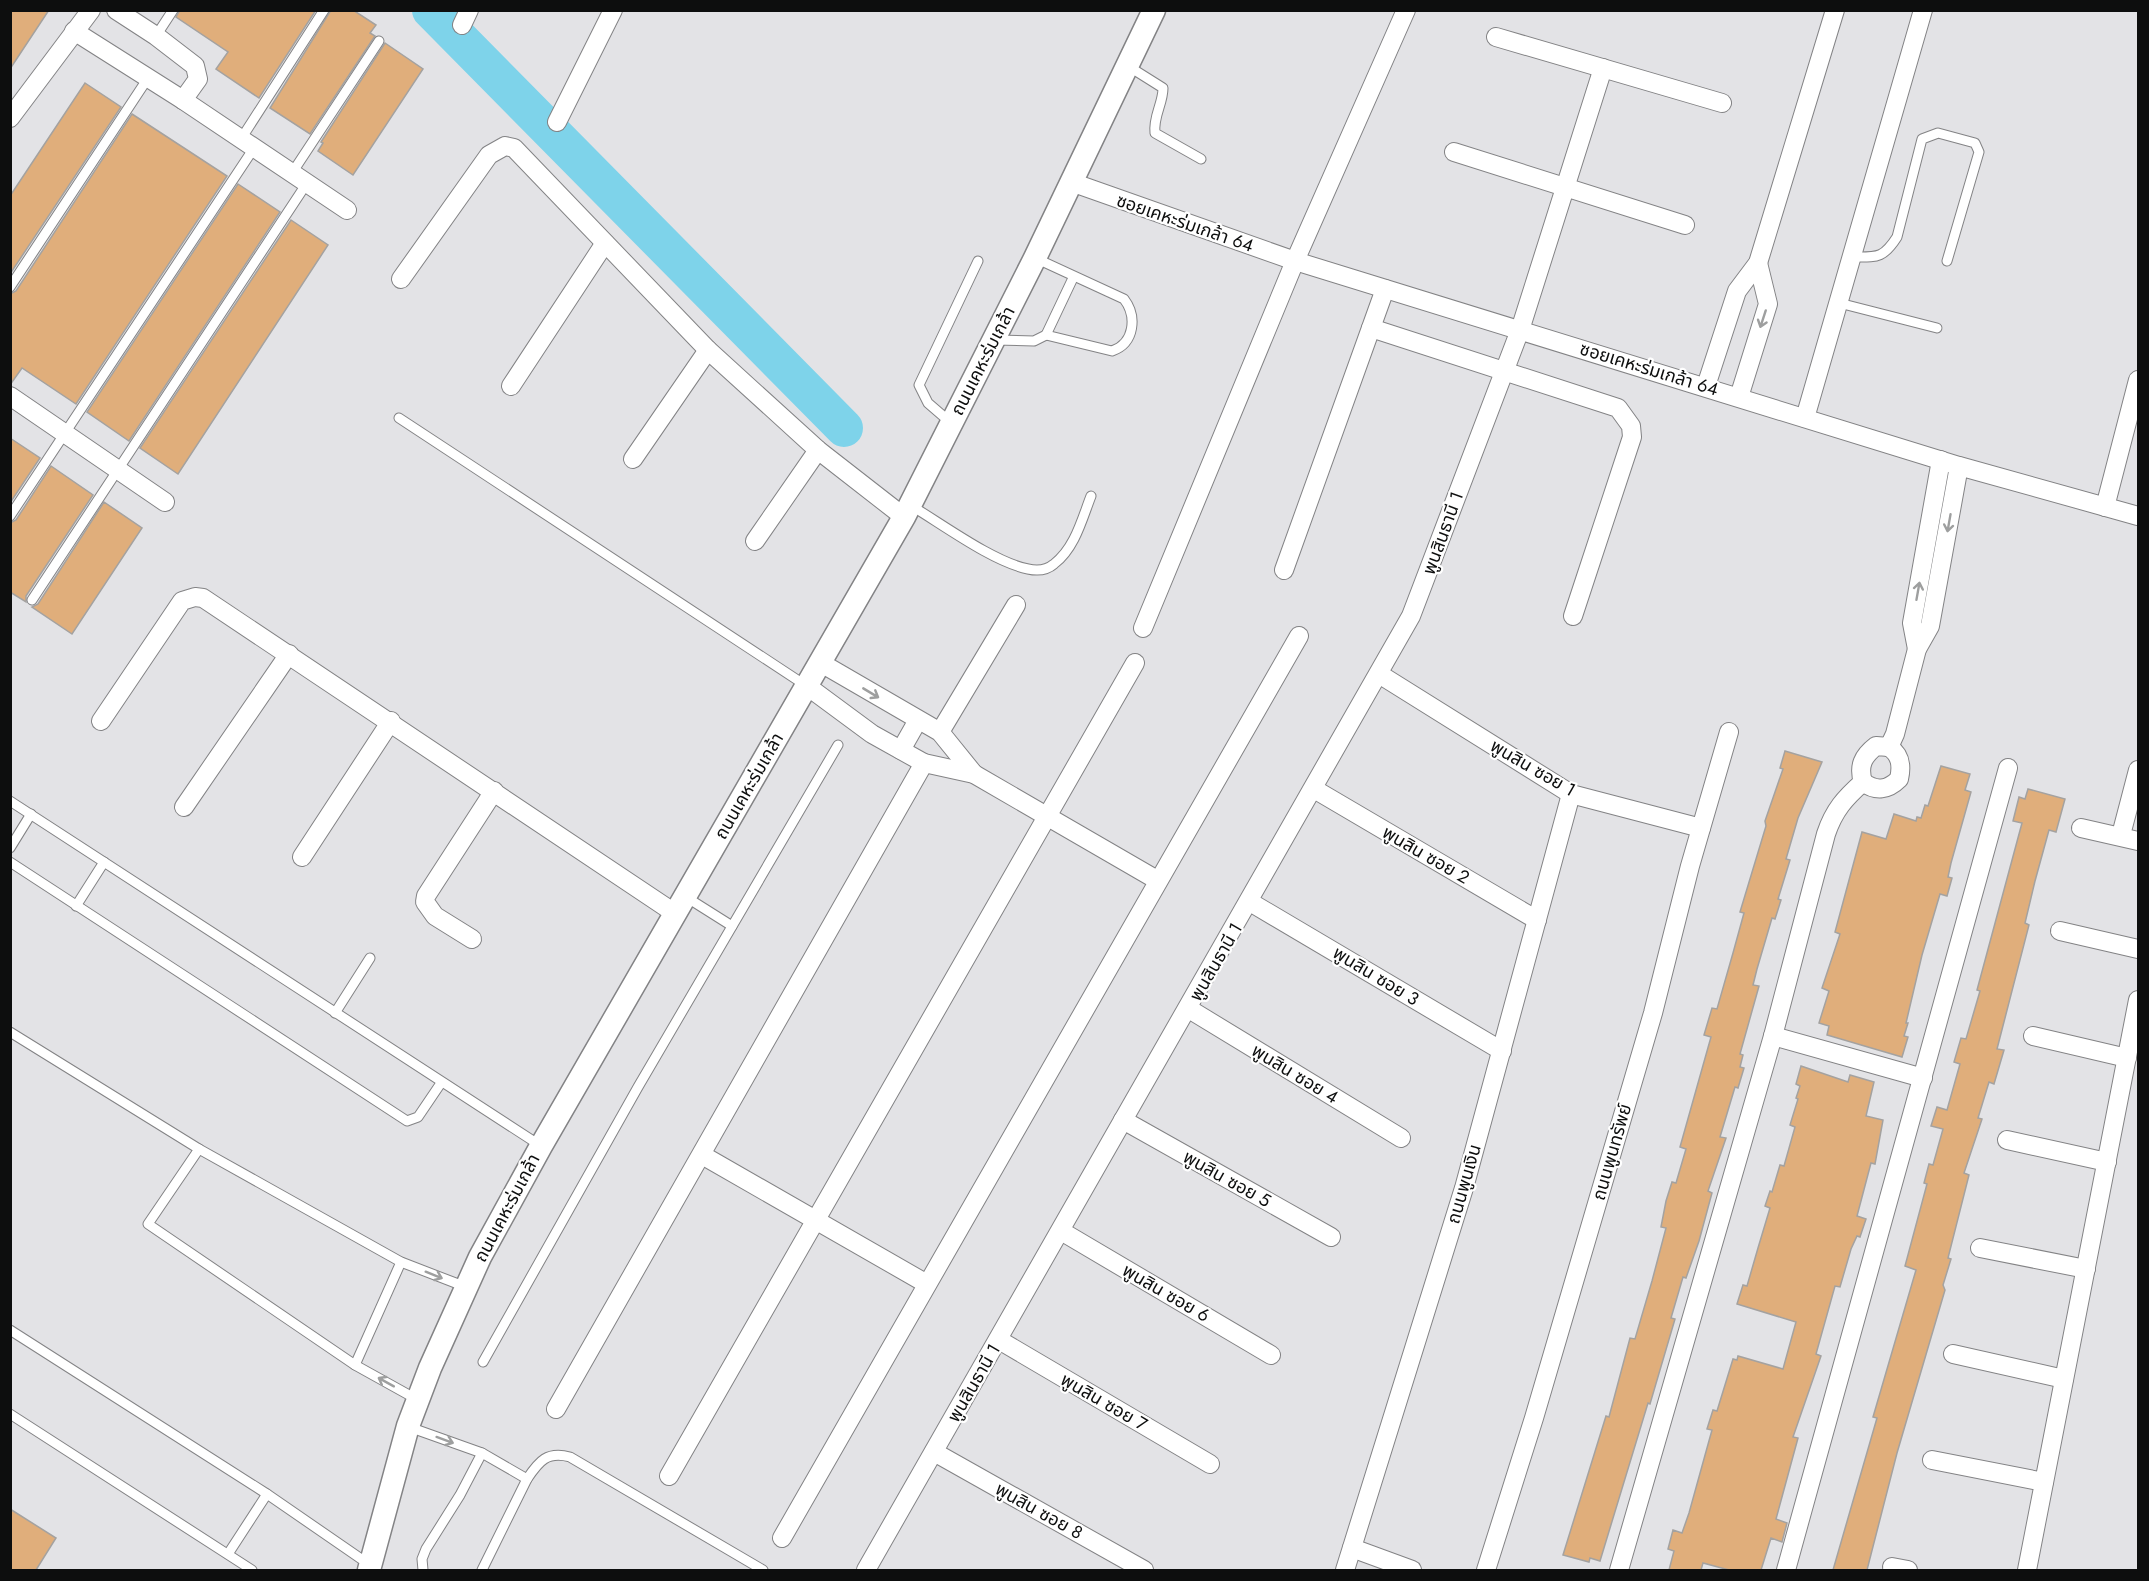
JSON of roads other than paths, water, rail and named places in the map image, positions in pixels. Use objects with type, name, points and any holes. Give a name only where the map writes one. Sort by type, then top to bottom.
[{"type":"street","points":[[13,108],[91,10]]},
{"type":"street","points":[[116,10],[156,36],[198,70],[198,79],[183,100]]},
{"type":"street","points":[[557,122],[613,10]]},
{"type":"street","name":"ถนนเคหะร่มเกล้า","points":[[370,1568],[408,1426],[466,1288],[541,1146],[907,511],[1035,258],[1154,10]]},
{"type":"street","points":[[1143,628],[1295,261],[1406,10]]},
{"type":"street","points":[[1706,386],[1737,291],[1758,263],[1835,10]]},
{"type":"street","points":[[1805,418],[1923,10]]},
{"type":"street","points":[[74,31],[183,100],[347,210]]},
{"type":"street","points":[[1496,37],[1722,103]]},
{"type":"street","name":"พูนสินธานี 1","points":[[873,1568],[934,1452],[1123,1120],[1189,1010],[1419,599],[1520,330],[1603,68]]},
{"type":"street","points":[[401,279],[489,154],[505,146],[518,151],[708,350],[818,450],[907,511]]},
{"type":"street","points":[[1454,152],[1685,225]]},
{"type":"street","name":"ซอยเคหะร่มเกล้า 64","points":[[1071,182],[1295,261],[1706,386],[1959,466],[2139,516]]},
{"type":"street","points":[[510,386],[605,243]]},
{"type":"street","points":[[1738,397],[1768,304],[1758,263]]},
{"type":"street","points":[[1284,570],[1385,289]]},
{"type":"street","points":[[1371,328],[1504,369],[1618,408],[1631,426],[1632,437],[1573,616]]},
{"type":"street","points":[[633,459],[708,350]]},
{"type":"street","points":[[2105,507],[2139,380]]},
{"type":"street","points":[[12,401],[165,502]]},
{"type":"street","points":[[755,541],[818,450]]},
{"type":"street","points":[[1917,649],[1912,623],[1941,460]]},
{"type":"street","points":[[1889,747],[1895,734],[1917,649],[1930,626],[1959,466]]},
{"type":"street","points":[[101,721],[182,601],[189,598],[203,598],[494,791],[681,905]]},
{"type":"street","points":[[940,732],[1016,605]]},
{"type":"street","points":[[782,1538],[1157,880],[1299,636]]},
{"type":"street","points":[[184,807],[289,654]]},
{"type":"street","points":[[820,663],[940,732],[974,774]]},
{"type":"street","points":[[669,1476],[818,1221],[1135,663]]},
{"type":"street","name":"พูนสิน ซอย 1","points":[[1378,674],[1571,794],[1701,828]]},
{"type":"street","points":[[807,686],[872,734],[924,763],[974,774],[1157,880]]},
{"type":"street","points":[[901,750],[918,720]]},
{"type":"street","points":[[302,857],[391,722]]},
{"type":"street","name":"ถนนพูนทรัพย์","points":[[1486,1570],[1534,1418],[1643,1047],[1728,732]]},
{"type":"street","points":[[1876,746],[1889,747],[1897,752],[1900,762],[1899,779],[1885,788],[1870,787],[1863,782],[1860,767],[1863,758],[1876,746]]},
{"type":"street","points":[[556,1409],[924,763]]},
{"type":"street","points":[[1786,1570],[2008,768]]},
{"type":"street","points":[[2121,835],[2139,770]]},
{"type":"street","points":[[1619,1570],[1773,1036],[1826,834],[1832,815],[1842,800],[1863,782]]},
{"type":"street","name":"พูนสิน ซอย 2","points":[[1314,789],[1537,920]]},
{"type":"street","points":[[472,939],[435,916],[425,902],[426,896],[494,791]]},
{"type":"street","name":"ถนนพูนเงิน","points":[[1345,1570],[1464,1188],[1571,794]]},
{"type":"street","points":[[2081,828],[2121,835],[2139,841]]},
{"type":"street","name":"พูนสิน ซอย 3","points":[[1250,902],[1502,1051]]},
{"type":"street","points":[[2060,931],[2139,949]]},
{"type":"street","points":[[2027,1570],[2139,1000]]},
{"type":"street","name":"พูนสิน ซอย 4","points":[[1189,1010],[1401,1138]]},
{"type":"street","points":[[1773,1036],[1923,1078]]},
{"type":"street","points":[[2033,1036],[2127,1058]]},
{"type":"street","name":"พูนสิน ซอย 5","points":[[1123,1120],[1331,1237]]},
{"type":"street","points":[[2007,1140],[2107,1162]]},
{"type":"street","points":[[702,1155],[927,1284]]},
{"type":"street","name":"พูนสิน ซอย 6","points":[[1060,1231],[1271,1354]]},
{"type":"street","points":[[1980,1248],[2086,1269]]},
{"type":"street","name":"พูนสิน ซอย 7","points":[[999,1340],[1210,1464]]},
{"type":"street","points":[[1953,1354],[2064,1378]]},
{"type":"street","name":"พูนสิน ซอย 8","points":[[934,1452],[1144,1570]]},
{"type":"street","points":[[1932,1460],[2044,1482]]},
{"type":"street","points":[[1352,1548],[1413,1570]]},
{"type":"lane","points":[[156,36],[173,10]]},
{"type":"lane","points":[[10,516],[65,434],[248,143],[324,10]]},
{"type":"lane","points":[[32,600],[300,178],[379,41]]},
{"type":"lane","points":[[1127,66],[1163,88],[1163,97],[1153,121],[1155,133],[1201,159]]},
{"type":"lane","points":[[10,287],[148,78]]},
{"type":"lane","points":[[1852,257],[1876,257],[1884,254],[1891,247],[1897,237],[1922,139],[1938,133],[1975,143],[1979,152],[1978,163],[1947,261]]},
{"type":"lane","points":[[1035,258],[1073,278],[1124,299],[1132,310],[1133,321],[1128,338],[1121,348],[1112,351],[1046,335]]},
{"type":"lane","points":[[952,423],[928,403],[919,384],[978,261]]},
{"type":"lane","points":[[994,340],[1034,342],[1046,335],[1073,278]]},
{"type":"lane","points":[[1839,303],[1937,328]]},
{"type":"lane","points":[[399,418],[807,686]]},
{"type":"lane","points":[[907,511],[1005,561],[1028,569],[1041,570],[1053,565],[1076,536],[1091,495]]},
{"type":"lane","points":[[483,1362],[838,745]]},
{"type":"lane","points":[[10,801],[541,1146]]},
{"type":"lane","points":[[10,848],[31,814]]},
{"type":"lane","points":[[10,862],[407,1120],[418,1118],[441,1083]]},
{"type":"lane","points":[[76,906],[104,862]]},
{"type":"lane","points":[[681,905],[732,926]]},
{"type":"lane","points":[[335,1013],[370,958]]},
{"type":"lane","points":[[10,1032],[199,1149],[401,1262],[466,1288]]},
{"type":"lane","points":[[199,1149],[148,1224],[355,1365],[418,1400]]},
{"type":"lane","points":[[355,1365],[401,1262]]},
{"type":"lane","points":[[10,1330],[267,1494],[370,1568]]},
{"type":"lane","points":[[10,1414],[252,1570]]},
{"type":"lane","points":[[408,1426],[482,1453],[527,1479]]},
{"type":"lane","points":[[423,1570],[422,1559],[426,1549],[482,1453]]},
{"type":"lane","points":[[482,1570],[538,1461],[546,1456],[558,1454],[570,1457],[763,1570]]},
{"type":"lane","points":[[228,1554],[267,1494]]},
{"type":"waterway","points":[[431,10],[844,428]]}]
